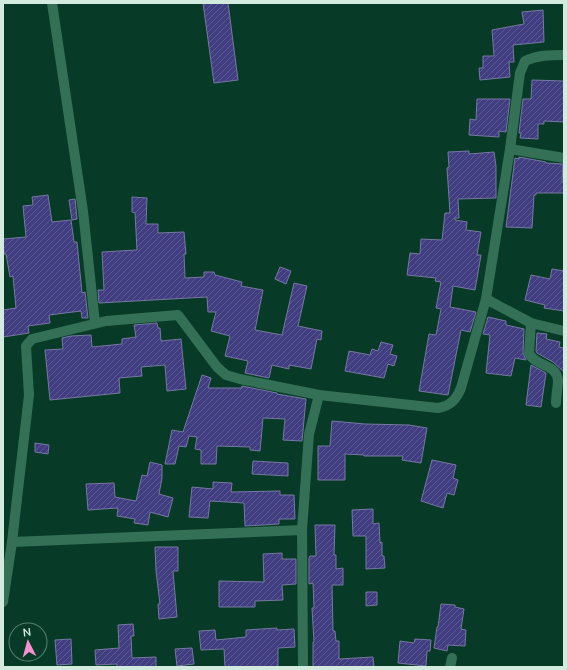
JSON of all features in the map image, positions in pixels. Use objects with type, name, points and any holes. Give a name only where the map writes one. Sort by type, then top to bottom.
[{"type":"street","points":[[52,3],[83,211],[95,323]]},
{"type":"street","points":[[3,602],[12,542],[29,394],[26,346],[29,341],[37,337],[95,323],[178,315],[218,367],[226,375],[319,395],[428,408],[446,407],[458,397],[486,299],[510,149],[520,73],[525,61],[534,57],[544,55],[564,55]]},
{"type":"street","points":[[510,149],[564,158]]},
{"type":"street","points":[[486,299],[531,323],[564,331]]},
{"type":"street","points":[[531,323],[528,353],[536,362],[552,369],[557,375],[558,382],[556,403]]},
{"type":"street","points":[[303,667],[302,530],[309,434],[319,395]]},
{"type":"street","points":[[12,542],[302,530]]},
{"type":"building","points":[[203,3],[228,3],[238,80],[214,83]]},
{"type":"building","points":[[543,10],[544,42],[513,45],[514,62],[509,62],[510,77],[480,80],[479,68],[483,68],[483,56],[494,56],[492,30],[524,24],[522,12]]},
{"type":"building","points":[[532,80],[564,81],[564,122],[544,121],[544,124],[538,124],[538,139],[520,138],[521,133],[519,133],[523,99],[531,99]]},
{"type":"building","points":[[477,99],[510,99],[506,132],[499,131],[499,137],[469,135],[470,119],[476,120]]},
{"type":"building","points":[[469,151],[469,154],[494,152],[496,166],[496,198],[458,199],[459,218],[455,218],[455,220],[467,222],[466,230],[481,232],[477,255],[481,255],[475,290],[453,286],[450,307],[476,312],[470,332],[461,330],[448,395],[419,391],[429,334],[436,335],[441,309],[436,308],[441,282],[435,281],[436,278],[407,275],[410,253],[420,254],[421,239],[442,240],[445,213],[450,213],[447,168],[449,167],[448,152]]},
{"type":"building","points":[[519,157],[546,163],[563,164],[562,182],[564,182],[564,193],[536,193],[536,195],[534,195],[532,228],[506,227],[515,158],[519,159]]},
{"type":"building","points":[[48,195],[52,222],[71,220],[74,242],[77,242],[82,293],[85,292],[88,318],[82,318],[81,311],[49,315],[50,323],[28,326],[29,333],[3,337],[3,310],[16,308],[13,276],[10,277],[6,254],[4,254],[3,239],[26,237],[23,206],[33,205],[32,197]]},
{"type":"building","points":[[132,197],[147,198],[146,224],[158,224],[158,233],[184,232],[186,254],[184,254],[185,278],[204,277],[204,272],[214,272],[215,275],[242,282],[241,286],[263,290],[255,330],[282,335],[294,283],[307,286],[298,326],[322,331],[321,340],[317,339],[311,369],[289,365],[289,369],[272,365],[269,378],[245,373],[248,361],[225,356],[230,336],[211,331],[216,312],[208,312],[207,297],[99,303],[98,290],[104,290],[102,252],[137,250],[135,213],[132,212]]},
{"type":"building","points":[[75,199],[77,219],[72,220],[69,200]]},
{"type":"building","points":[[280,267],[291,271],[286,284],[275,279]]},
{"type":"building","points":[[552,269],[564,271],[564,311],[544,308],[545,305],[525,300],[531,275],[550,279]]},
{"type":"building","points":[[488,317],[506,321],[506,325],[524,329],[523,353],[526,360],[515,358],[511,376],[486,373],[490,335],[483,334]]},
{"type":"building","points":[[157,323],[158,328],[160,328],[161,341],[181,339],[186,389],[167,391],[165,365],[141,367],[142,376],[119,378],[120,393],[50,400],[45,350],[63,349],[62,338],[71,336],[91,335],[92,347],[122,344],[122,339],[136,337],[134,325]]},
{"type":"building","points":[[537,333],[547,334],[546,339],[560,342],[559,347],[564,348],[564,372],[553,362],[537,353]]},
{"type":"building","points":[[381,342],[393,345],[390,354],[397,356],[394,366],[388,364],[384,378],[345,371],[349,351],[370,355],[372,349],[378,351]]},
{"type":"building","points":[[531,365],[546,373],[541,407],[526,405]]},
{"type":"building","points":[[202,375],[211,378],[208,388],[242,388],[242,386],[306,399],[302,441],[283,440],[285,419],[263,418],[260,451],[250,450],[250,447],[217,446],[216,464],[201,464],[201,450],[195,449],[197,437],[189,436],[186,447],[179,446],[175,464],[165,464],[172,430],[183,432]]},
{"type":"building","points":[[332,421],[365,424],[409,425],[427,428],[421,463],[402,460],[403,456],[364,456],[345,454],[345,480],[318,480],[318,446],[330,446]]},
{"type":"building","points":[[35,443],[49,445],[48,454],[35,452]]},
{"type":"building","points":[[432,460],[456,465],[453,478],[458,480],[454,495],[447,493],[443,508],[421,501]]},
{"type":"building","points":[[253,461],[288,463],[288,476],[252,474]]},
{"type":"building","points":[[150,462],[162,465],[162,478],[159,494],[173,498],[168,517],[150,512],[148,525],[134,523],[135,519],[117,516],[118,508],[88,510],[86,484],[114,483],[115,497],[136,501],[142,475],[147,476]]},
{"type":"building","points":[[213,482],[232,483],[231,492],[280,491],[280,495],[294,495],[295,519],[279,519],[279,524],[245,526],[244,503],[210,501],[208,518],[189,517],[192,487],[213,489]]},
{"type":"building","points":[[373,509],[373,524],[379,523],[380,543],[382,542],[382,556],[384,556],[385,568],[366,569],[366,536],[353,536],[352,510]]},
{"type":"building","points":[[315,525],[335,525],[334,555],[336,555],[336,569],[343,568],[343,585],[332,585],[333,631],[335,631],[336,641],[339,641],[339,659],[373,657],[374,667],[313,667],[314,642],[312,608],[314,608],[313,583],[309,584],[309,558],[310,556],[316,556]]},
{"type":"building","points":[[155,547],[178,547],[178,571],[173,571],[177,617],[159,619],[158,604],[160,604]]},
{"type":"building","points":[[282,553],[282,559],[296,559],[296,584],[282,585],[283,600],[255,601],[255,607],[219,607],[219,581],[264,582],[263,554]]},
{"type":"building","points":[[366,592],[377,592],[377,605],[366,606]]},
{"type":"building","points":[[441,604],[455,605],[455,607],[464,609],[461,629],[466,630],[465,646],[448,645],[447,651],[434,648]]},
{"type":"building","points":[[133,624],[134,636],[131,636],[132,658],[156,657],[156,667],[117,667],[117,664],[96,665],[95,650],[119,648],[118,625]]},
{"type":"building","points":[[277,628],[277,630],[294,629],[295,647],[278,648],[278,667],[225,667],[224,649],[201,650],[199,631],[215,630],[216,640],[246,637],[246,630]]},
{"type":"building","points":[[71,639],[72,664],[57,665],[55,640]]},
{"type":"building","points":[[415,639],[431,640],[430,651],[427,651],[426,666],[398,663],[400,641],[414,643]]},
{"type":"building","points":[[192,648],[194,664],[177,666],[175,649]]}]
